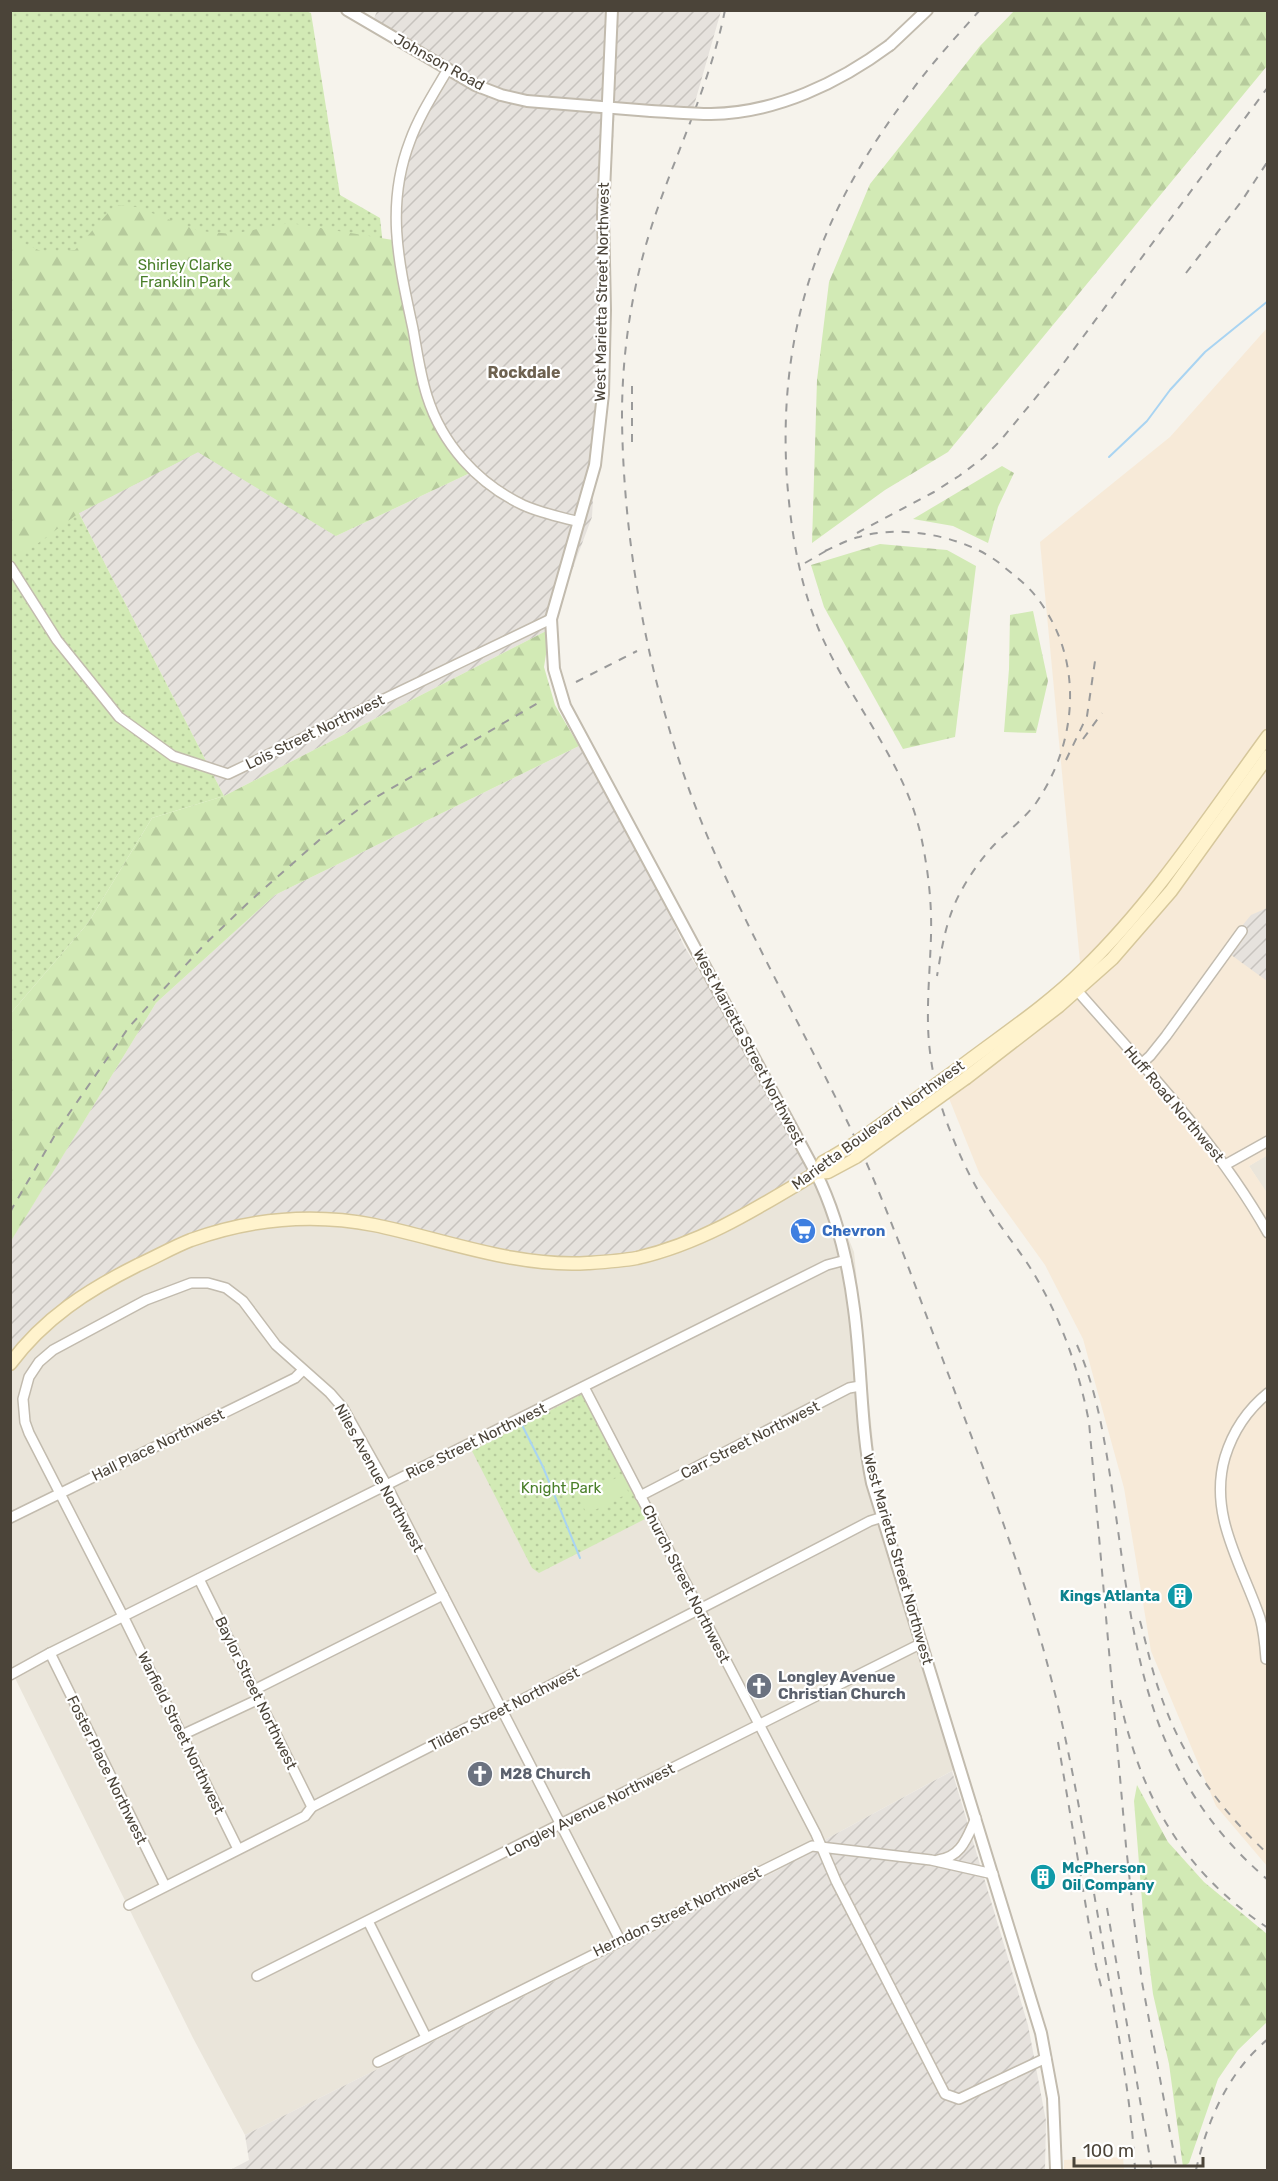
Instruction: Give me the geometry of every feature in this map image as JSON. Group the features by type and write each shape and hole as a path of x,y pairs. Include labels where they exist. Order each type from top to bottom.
{"main road":[{"path":"1073,987 1151,893 1268,736"},
{"path":"1073,987 1112,959 1171,891 1268,756"},
{"name":"Marietta Boulevard Northwest","path":"10,1364 22,1348 52,1318 85,1293 111,1278 189,1241 220,1230 276,1220 320,1219 372,1225 535,1261 585,1263 635,1258 677,1246 723,1227 816,1173 823,1162 855,1157 962,1073 1026,1033 1073,987"}],"street":[{"name":"Johnson Road","path":"347,10 475,85 501,95 527,101 712,114 751,109 798,97 836,80 865,64 890,45 927,10"},
{"name":"West Marietta Street Northwest","path":"612,10 603,214 605,310 603,394 595,465 551,619 554,669 566,706 816,1173 838,1229 846,1260 854,1310 866,1455 883,1517 1034,2006 1047,2058 1053,2098 1056,2170"},
{"path":"448,69 422,113 409,142 400,173 396,208 398,260 426,394 447,441 481,479 503,495 524,506 579,522"},
{"name":"Lois Street Northwest","path":"10,566 57,640 119,717 173,756 228,774 551,619"},
{"path":"1141,1064 1156,1050 1242,931"},
{"name":"Huff Road Northwest","path":"1073,987 1198,1129 1246,1196 1268,1233"},
{"path":"1225,1165 1268,1141"},
{"name":"Rice Street Northwest","path":"11,1673 827,1265 846,1260"},
{"name":"Niles Avenue Northwest","path":"123,1617 25,1422 23,1400 29,1377 39,1362 52,1350 146,1300 191,1283 208,1283 226,1288 243,1301 276,1345 330,1393 343,1408 387,1486 620,1940"},
{"name":"Hall Place Northwest","path":"10,1518 295,1378 303,1370"},
{"name":"Carr Street Northwest","path":"640,1496 849,1388 860,1386"},
{"name":"Church Street Northwest","path":"584,1388 818,1837 836,1881 945,2094 959,2099 1047,2058"},
{"path":"1266,1659 1260,1620 1223,1519 1220,1489 1222,1468 1234,1434 1247,1414 1268,1393"},
{"name":"Tilden Street Northwest","path":"129,1905 305,1816 312,1807 501,1709 700,1611 870,1521 883,1517"},
{"name":"Baylor Street Northwest","path":"199,1579 312,1807"},
{"path":"254,1690 443,1595"},
{"name":"Warfield Street Northwest","path":"123,1617 238,1849"},
{"name":"Longley Avenue Northwest","path":"257,1976 922,1643"},
{"name":"Foster Place Northwest","path":"50,1653 165,1886"},
{"path":"182,1734 259,1699"},
{"path":"931,1860 946,1859 956,1853 964,1845 976,1818"},
{"name":"Herndon Street Northwest","path":"378,2062 812,1846 931,1860 993,1874"},
{"path":"368,1921 426,2037"}],"shaded area":[{"path":"377,11 721,11 693,109 615,105 592,517 550,629 224,796 79,513 198,451 336,536 470,473 417,376 398,231 400,160 451,65 373,21"},
{"path":"1267,328 1268,1155 1249,1166 1268,1194 1267,1866 1216,1806 1151,1651 1124,1488 1083,1339 1045,1265 980,1175 946,1091 1082,983 1040,542 1170,437"},
{"path":"579,746 653,877 684,946 821,1171 664,1255 553,1261 289,1217 149,1253 64,1308 11,1366 10,1242 156,1003 275,895"},
{"path":"1267,908 1267,981 1223,949 1251,915"},
{"path":"1267,1155 1267,1194 1249,1166"},
{"path":"821,1171 854,1252 881,1522 961,1766 806,1850 778,1870 245,2135 193,2038 11,1670 11,1366 64,1308 149,1253 289,1217"},
{"path":"952,1771 1028,2025 1046,2121 1045,2170 230,2170 249,2160 245,2135 778,1870 806,1850"},
{"path":"1123,2157 1124,2170 1064,2170 1064,2160"}],"green space":[{"name":"Shirley Clarke Franklin Park","path":"11,11 306,11 311,13 340,195 380,218 393,338 336,536 198,452 79,513 224,796 152,818 88,923 11,1013"},
{"path":"1014,11 1267,11 1267,66 948,452 885,490 812,543 817,380 829,282 870,184 980,46"},
{"path":"115,205 136,207 199,231 232,234 290,223 399,241 417,376 470,473 336,536 198,452 79,513 18,558 10,541 10,237 45,253 75,250"},
{"path":"1002,466 1014,473 998,507 988,543 953,526 913,519"},
{"path":"880,544 947,550 976,566 955,737 903,749 824,607 811,565"},
{"path":"1033,611 1048,681 1036,733 1004,732 1010,615"},
{"path":"550,629 544,667 555,705 579,746 275,895 156,1003 11,1241 11,1013 88,923 152,818 224,796"},
{"name":"Knight Park","path":"582,1394 647,1518 539,1573 532,1568 472,1451"},
{"path":"620,1476 629,1493 587,1514 578,1497"},
{"path":"1137,1785 1168,1842 1204,1882 1267,1934 1267,2022 1238,2050 1218,2079 1189,2163 1183,2167 1169,2064 1153,1994 1143,1913 1134,1801"}],"waterway":[{"path":"1109,457 1147,421 1170,390 1205,352 1268,301"},
{"path":"520,1421 543,1467 580,1558"}],"railway":[{"path":"725,10 710,65 645,248 626,343 622,392 624,470 628,525 646,636 674,745 692,797 730,887 829,1085 878,1190 991,1488 1029,1601 1059,1710 1079,1805 1121,2052 1130,2111 1135,2170"},
{"path":"980,10 926,72 878,137 851,182 829,228 811,274 798,323 789,373 786,425 787,480 801,575 812,612 831,656 902,781 921,836 928,873 931,911 929,1043 934,1077 943,1111 975,1185 1032,1271 1055,1313 1069,1348 1085,1403 1089,1422 1134,1919 1142,1982 1177,2170"},
{"path":"857,533 959,476 983,458 1000,441 1057,372 1268,87"},
{"path":"1186,273 1241,202 1268,161"},
{"path":"632,385 632,442"},
{"path":"825,551 855,538 875,533 893,532 931,535 967,545 998,562 1029,589 1053,623 1063,648 1069,674 1070,701 1067,728 1060,754 1050,779 1036,803 989,850 975,868 955,903 948,923 937,976"},
{"path":"805,563 831,548"},
{"path":"576,682 637,651"},
{"path":"1066,760 1087,716 1095,661"},
{"path":"10,1212 59,1128 129,1027 204,945 325,835 368,802 538,703"},
{"path":"1083,739 1102,713"},
{"path":"1077,1345 1100,1418 1129,1604 1152,1704 1170,1751 1194,1796 1226,1839 1268,1880"},
{"path":"1140,1621 1158,1687 1191,1761 1219,1801 1268,1854"},
{"path":"1120,1700 1140,1769 1170,1829 1189,1857 1212,1882 1238,1906 1268,1928"},
{"path":"1058,1742 1102,1990"},
{"path":"1107,1908 1152,2170"},
{"path":"1196,2170 1206,2134 1221,2099 1241,2066 1268,2039"}],"place":[{"name":"Chevron","path":"803,1231"},
{"name":"Kings Atlanta","path":"1180,1596"},
{"name":"Longley Avenue Christian Church","path":"759,1686"},
{"name":"M28 Church","path":"480,1774"},
{"name":"McPherson Oil Company","path":"1043,1877"}],"district":[{"name":"Rockdale","path":"524,372"}]}
